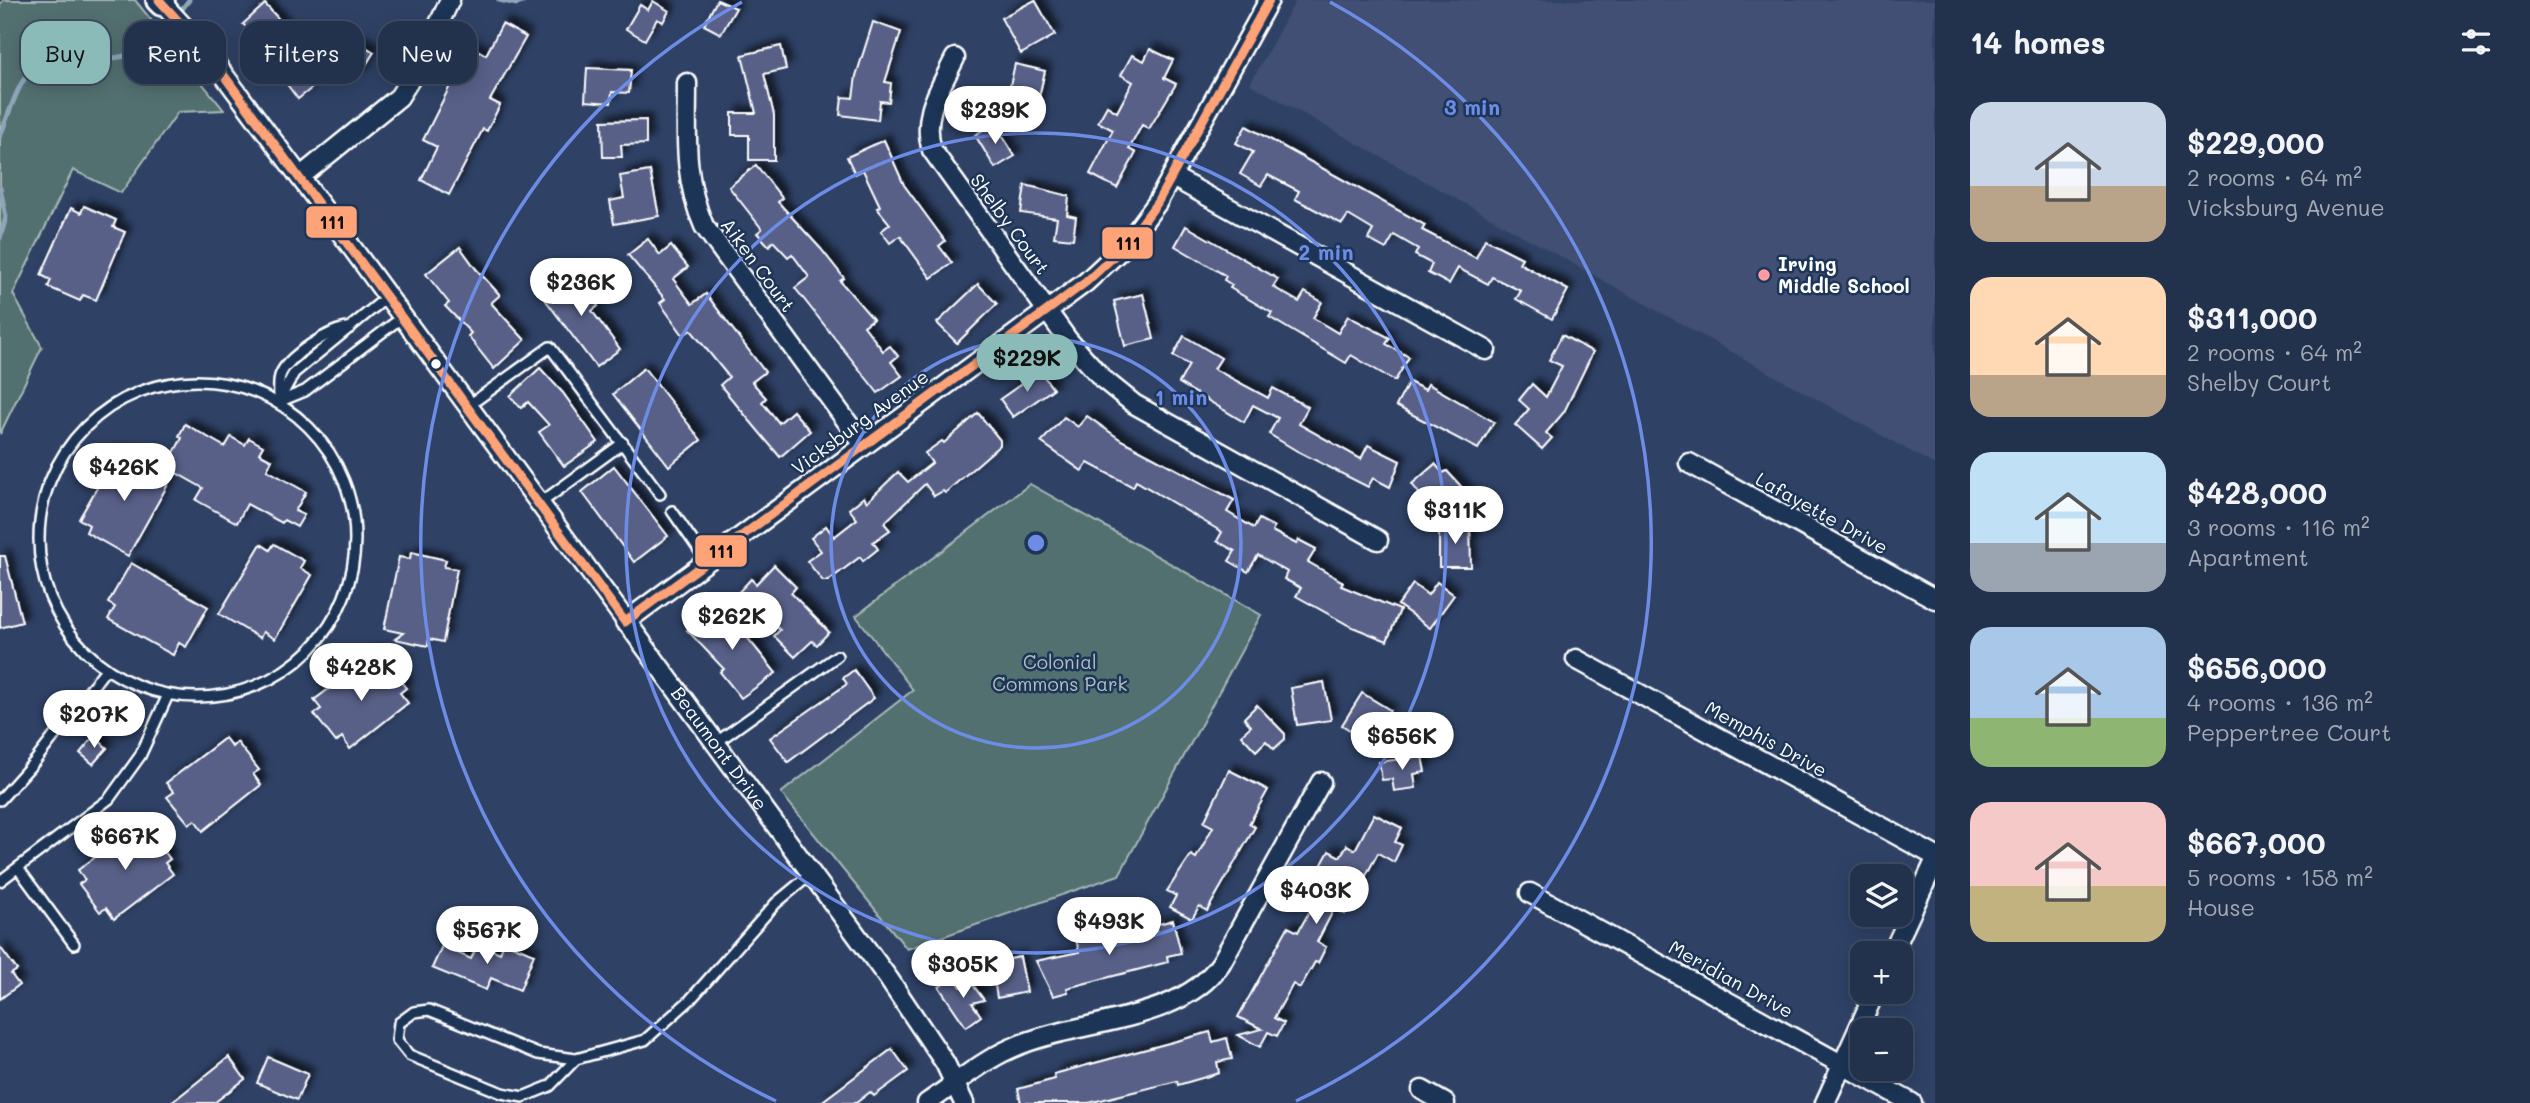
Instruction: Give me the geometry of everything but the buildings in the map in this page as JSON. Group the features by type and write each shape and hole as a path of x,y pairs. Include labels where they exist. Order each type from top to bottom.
{"street":[{"path":"300,177 399,97 421,62 450,0"},
{"name":"Vicksburg Avenue","path":"625,622 1086,282 1126,245 1173,177 1269,0"},
{"name":"Beaumont Drive","path":"161,1 192,34 300,177 466,407 811,874 922,1028 964,1103"},
{"name":"Shelby Court","path":"955,58 929,113 927,126 932,150 1068,340 1103,379 1134,404 1378,540"},
{"name":"Aiken Court","path":"687,83 688,174 691,193 704,226 864,445"},
{"path":"1173,177 1486,350"},
{"name":"Lafayette Drive","path":"1689,463 1935,599"},
{"name":"Memphis Drive","path":"1576,659 1935,858"},
{"path":"927,1103 1012,1048 1157,1007 1203,984 1221,963 1321,782"},
{"path":"1898,941 1935,858"},
{"name":"Meridian Drive","path":"1530,893 1912,1103"},
{"path":"1825,1103 1870,1004"},
{"path":"1422,1090 1445,1103"}],"lane":[{"path":"278,402 294,373 387,297"},
{"path":"278,402 304,391 401,318"},
{"path":"466,407 550,347 660,494"},
{"path":"205,380 231,385 278,402 312,430 338,465 353,508 356,554 345,599 321,639 287,670 246,690 207,697 168,695 135,685 106,669 68,631 44,582 38,529 50,477 79,431 122,399 167,383 205,380"},
{"path":"538,505 622,443"},
{"path":"672,512 708,562"},
{"path":"714,744 837,656"},
{"path":"0,800 35,761 106,669"},
{"path":"0,881 109,799 140,756 168,695"},
{"path":"18,868 74,944"},
{"path":"576,1059 550,1086 523,1097 513,1095 409,1055 397,1040 399,1023 414,1012 429,1010 538,1054 576,1059 645,1040 690,1000 776,903 811,874"}],"shaded area":[{"name":"Irving Middle School","path":"1296,0 1935,0 1935,465 1250,84"}],"green space":[{"path":"4,0 135,0 152,21 124,21 124,84 203,84 224,110 178,112 121,193 73,170 13,294 42,347 0,434 0,4"},
{"name":"Colonial Commons Park","path":"1030,484 1261,615 1119,875 907,949 781,793 913,690 856,616"}],"waterway":[{"path":"0,136 17,92 30,72 50,62 130,54 158,35 189,0"},
{"path":"499,0 517,4 528,0"},
{"path":"0,188 6,217 0,238"}],"transit line":[{"name":"111","path":"159,0 206,51 625,622 1086,282 1126,245 1157,203 1269,0"}],"place":[{"name":"Irving Middle School","path":"1764,275"}]}
